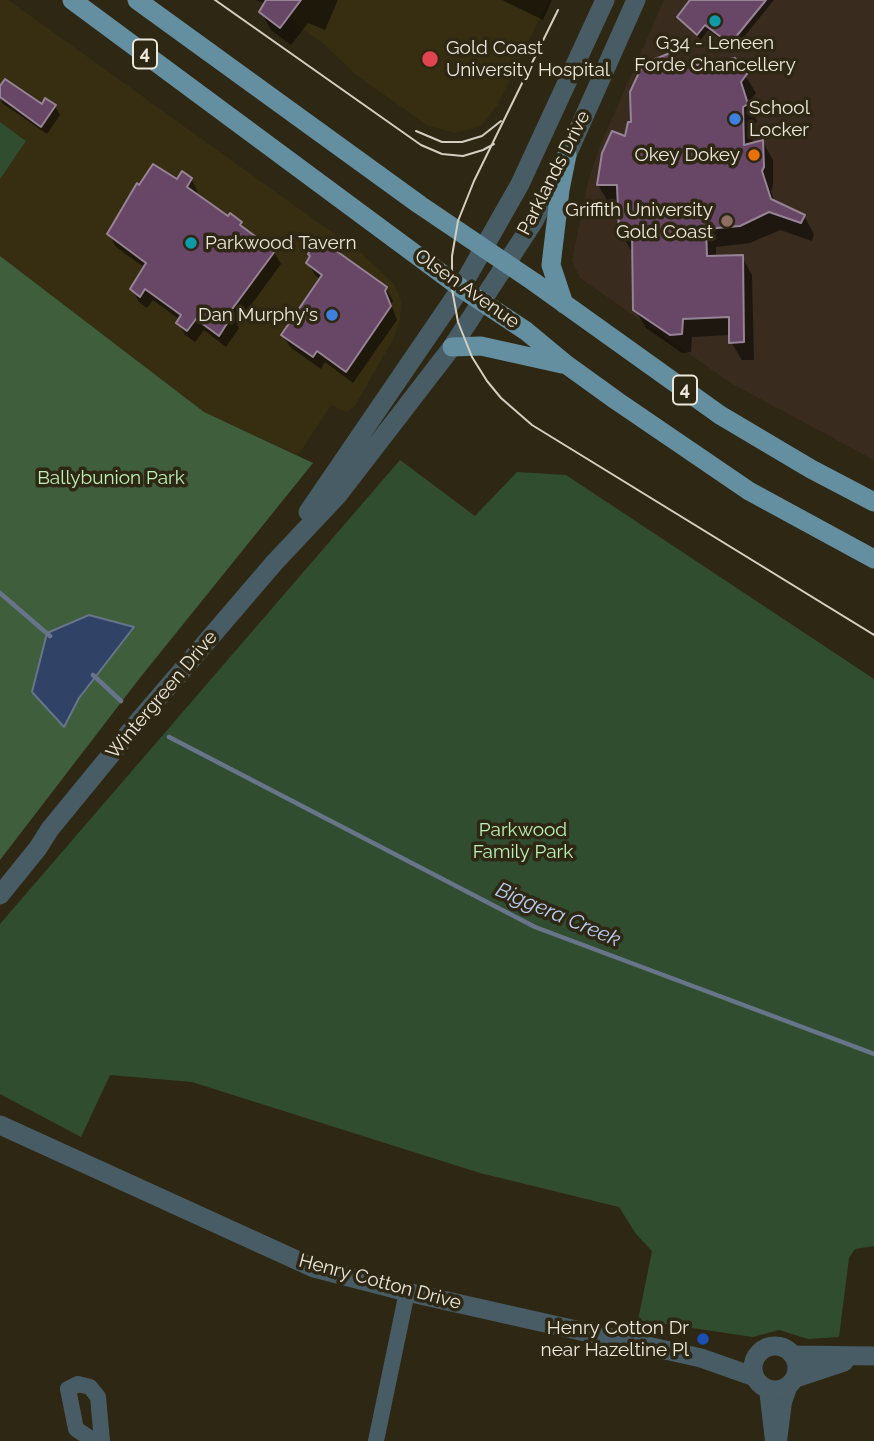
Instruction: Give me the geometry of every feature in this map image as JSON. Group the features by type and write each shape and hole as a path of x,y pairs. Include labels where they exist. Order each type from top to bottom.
{"main road":[{"name":"Olsen Avenue","path":"72,0 480,302 526,331 567,365 749,491 874,559"},
{"name":"4","path":"137,0 482,249 720,415 811,469 874,502"},
{"path":"564,304 551,265 567,155"},
{"path":"452,347 481,346 567,365"}],"street":[{"name":"Parklands Drive","path":"461,288 520,184 605,0"},
{"name":"Parklands Drive","path":"480,302 534,221 567,155 636,0"},
{"name":"Wintergreen Drive","path":"275,562 461,288"},
{"name":"Wintergreen Drive","path":"0,895 50,829 275,562 338,495 452,347 480,302"},
{"name":"Wintergreen Drive","path":"0,874 50,829"},
{"name":"Henry Cotton Drive","path":"0,1125 314,1268 407,1292 701,1358 761,1383"},
{"path":"376,1441 407,1292"},
{"path":"773,1441 754,1363 761,1351 775,1346 789,1350 798,1366 784,1402 779,1441"},
{"path":"794,1355 866,1356"},
{"path":"761,1383 779,1391 793,1382 866,1356"},
{"name":"Henry Cotton Drive","path":"701,1358 756,1357"}],"shaded area":[{"path":"0,0 8,0 362,254 394,284 401,300 400,321 392,341 354,407 347,412 331,405 298,455 204,412 0,256 0,179 26,141 0,122"},
{"name":"Gold Coast University Hospital","path":"262,0 549,0 498,104 481,126 455,133 427,125 355,74 324,44"},
{"name":"Griffith University Gold Coast","path":"664,0 874,0 874,460 731,383 580,278 572,261 588,182 600,146"}],"green space":[{"path":"0,122 26,141 0,179"},
{"name":"Ballybunion Park","path":"0,256 204,412 313,463 139,679 0,860"},
{"name":"Parkwood Family Park","path":"400,460 475,516 517,472 566,475 874,679 874,1246 855,1249 849,1258 839,1337 808,1339 779,1330 753,1337 638,1320 652,1251 636,1234 619,1207 480,1173 192,1082 110,1075 81,1137 0,1094 0,924"}],"water":[{"path":"89,615 134,627 79,698 64,727 32,692 47,633"}],"building":[{"path":"266,0 301,0 280,28 259,12"},
{"name":"G34 - Leneen Forde Chancellery","path":"690,0 766,0 730,44 705,25 697,35 677,17"},
{"path":"670,53 677,61 669,70 735,58 747,74 741,82 748,104 743,107 744,145 763,140 762,171 771,199 805,215 801,223 769,212 740,226 706,229 707,256 743,255 744,342 729,343 729,317 683,319 682,334 670,335 633,310 632,234 619,233 617,185 597,185 602,153 612,131 625,136 628,122 631,122 630,92 643,64"},
{"path":"5,79 42,104 45,98 56,105 41,127 0,97 0,86"},
{"name":"Parkwood Tavern","path":"153,164 177,179 182,171 192,178 187,187 228,216 230,213 242,222 240,225 275,251 230,312 233,314 219,336 196,319 187,331 176,323 181,315 145,289 140,297 130,289 146,263 107,234 137,183 139,185"},
{"path":"321,240 387,287 385,291 391,306 346,372 317,351 313,357 281,335 322,275 306,263 315,243 318,245"}],"waterway":[{"name":"Biggera Creek","path":"0,593 50,636"},
{"name":"Biggera Creek","path":"93,675 121,701"},
{"name":"Biggera Creek","path":"169,737 535,927 874,1054"}],"tram line":[{"path":"215,0 421,145 442,154 463,156 494,144"},
{"path":"558,10 474,181 458,221 452,256 452,289 458,322 472,357 501,398 532,425 874,635"},
{"path":"416,131 442,142 462,142 482,136 501,121"}],"place":[{"name":"G34 - Leneen Forde Chancellery","path":"715,21"},
{"name":"Gold Coast University Hospital","path":"430,59"},
{"name":"School Locker","path":"735,119"},
{"name":"Okey Dokey","path":"754,155"},
{"name":"Griffith University Gold Coast","path":"727,221"},
{"name":"Parkwood Tavern","path":"191,243"},
{"name":"Dan Murphy's","path":"332,315"},
{"name":"Henry Cotton Dr near Hazeltine Pl","path":"703,1339"}]}
